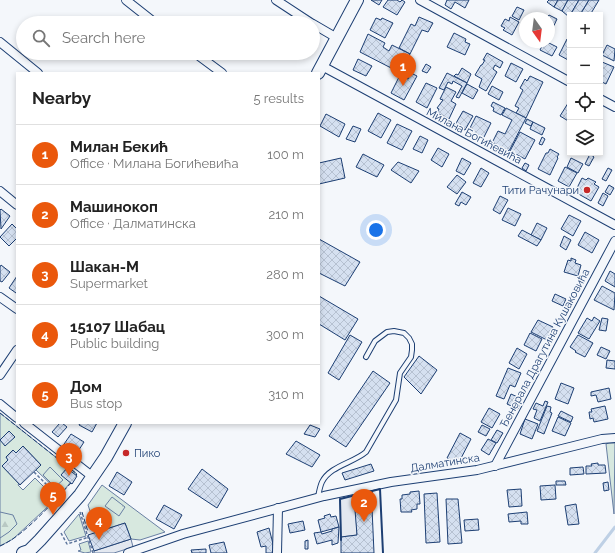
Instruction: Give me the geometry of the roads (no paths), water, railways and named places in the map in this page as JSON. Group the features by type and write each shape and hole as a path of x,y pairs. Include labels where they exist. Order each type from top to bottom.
{"street":[{"path":"126,0 146,16"},
{"path":"276,0 300,16"},
{"path":"320,69 356,0"},
{"path":"420,0 567,80"},
{"path":"320,28 337,38"},
{"path":"0,42 16,55"},
{"path":"22,60 37,72"},
{"path":"204,60 221,72"},
{"name":"Милана Богићевића","path":"320,69 615,225"},
{"path":"603,101 615,107"},
{"path":"0,191 16,204"},
{"name":"Ђенерала Драгутина Кушаковића","path":"495,466 615,241"},
{"path":"0,297 16,308"},
{"path":"0,375 16,351"},
{"path":"0,404 16,417"},
{"path":"25,424 93,477"},
{"path":"26,553 46,534 80,495 106,458 124,424"},
{"name":"Далматинска","path":"128,553 183,534 317,498 391,482 477,470 602,439 615,438"},
{"path":"277,553 278,508"}],"lane":[{"path":"317,498 322,481 331,471 360,457 366,452 396,400 400,373 411,357 412,344 409,338 404,334 394,331 387,332 375,341 366,357"}],"waterway":[{"path":"595,553 615,527"}],"place":[{"name":"Милан Бекић","path":"403,86"},
{"name":"Тити Рачунари","path":"587,190"},
{"name":"Пико","path":"126,453"},
{"name":"Шакан-М","path":"69,476"},
{"name":"Дом","path":"53,515"},
{"name":"Машинокоп","path":"364,522"},
{"name":"15107 Шабац","path":"99,540"}]}
